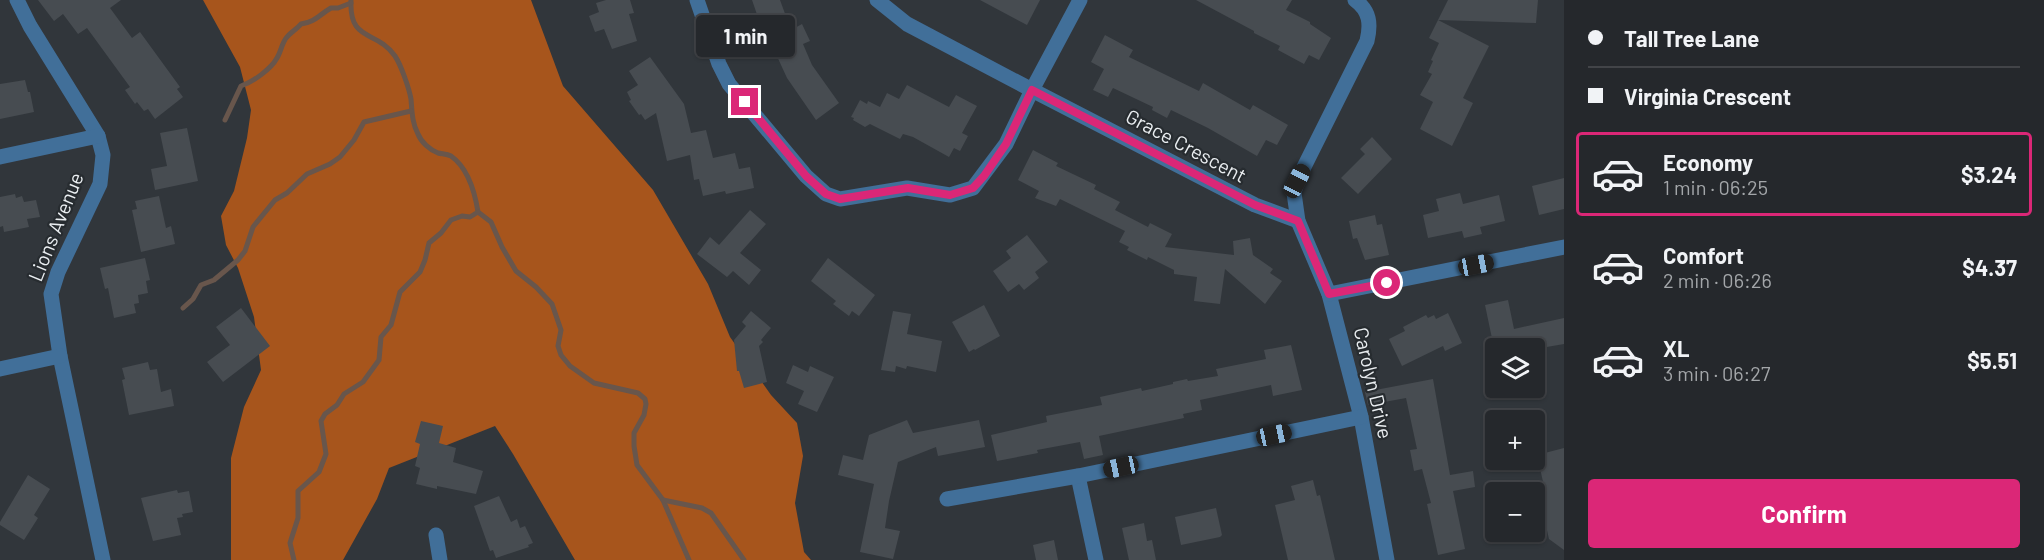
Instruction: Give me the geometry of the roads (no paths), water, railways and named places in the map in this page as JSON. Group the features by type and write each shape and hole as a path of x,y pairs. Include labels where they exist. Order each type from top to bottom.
{"street":[{"name":"Lions Avenue","path":"17,0 30,26 98,136 103,155 100,184 58,272 51,294 60,356 103,560"},
{"path":"697,0 719,64 729,84 806,176 826,194 840,199 901,188 929,190 950,195 973,188 1006,144 1080,0"},
{"name":"Grace Crescent","path":"878,0 907,24 1032,90 1255,205 1298,221"},
{"path":"1298,221 1294,193 1297,181 1367,41 1370,30 1365,10 1355,0"},
{"path":"0,157 98,136"},
{"name":"Carolyn Drive","path":"1298,221 1329,294 1361,417 1387,560"},
{"path":"1329,294 1564,247"},
{"path":"0,369 60,356"},
{"path":"947,499 1078,476 1361,417"},
{"path":"1078,476 1096,560"},
{"path":"436,535 440,560"}],"waterway":[{"path":"351,0 354,23 365,34 388,48 395,56 409,89 413,121 421,140 435,152 451,156 462,167 473,189 478,212 491,222 516,271 552,304 561,330 558,346 561,355 570,366 594,383 638,393 645,399 644,415 634,433 637,465 663,500 689,560"},
{"path":"225,120 241,86 271,66 290,34 301,24 313,20 331,8 351,3"},
{"path":"183,308 193,299 201,285 214,280 238,260 245,251 253,227 275,200 287,193 307,174 340,157 354,140 364,122 411,111"},
{"path":"294,560 290,543 298,518 298,491 319,472 326,454 321,421 325,414 337,405 344,394 363,382 379,360 381,337 391,325 400,292 420,272 429,243 451,220 462,216 470,217 478,212"},
{"path":"663,500 702,508 711,513 744,560"}]}
